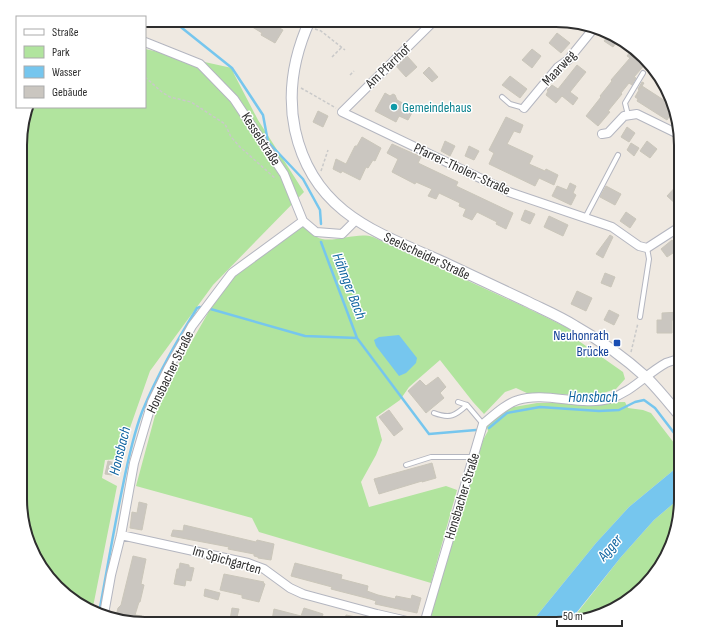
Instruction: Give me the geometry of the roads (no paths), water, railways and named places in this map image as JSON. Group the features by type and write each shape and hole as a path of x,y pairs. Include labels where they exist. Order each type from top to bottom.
{"street":[{"name":"Seelscheider Straße","path":"306,27 295,63 292,83 292,112 299,145 306,166 332,200 356,220 382,235 565,320 612,349 646,378 674,409"},
{"name":"Am Pfarrhof","path":"342,112 428,27"},
{"name":"Maarweg","path":"524,108 558,67 568,60 591,32"},
{"name":"Kesselstraße","path":"146,42 200,64 234,98 284,174 303,221"},
{"name":"Pfarrer-Tholen-Straße","path":"342,112 509,192 612,227 639,246 647,248"},
{"path":"602,134 608,133 624,116 637,114 673,132"},
{"path":"303,221 316,232 342,234 356,220"},
{"name":"Honsbacher Straße","path":"105,610 110,575 121,535 134,463 152,402 168,369 192,326 232,273 303,221"},
{"path":"647,248 674,231"},
{"path":"483,424 508,404 520,399 559,398 594,401 618,396 626,392 666,363 674,360"},
{"name":"Honsbacher Straße","path":"426,617 483,424"},
{"name":"Im Spichgarten","path":"121,535 248,563 264,569 290,588 303,594 390,617"}],"lane":[{"path":"628,115 625,103 643,73"},
{"path":"502,97 510,104 524,108"},
{"path":"585,218 618,156"},
{"path":"640,317 649,259 647,248"},
{"path":"458,402 467,405 483,424"},
{"path":"434,413 444,416 456,414 467,405"},
{"path":"406,465 430,457 473,457"}],"water":[{"path":"399,335 417,358 416,363 406,373 399,376 376,346 374,340 379,337"},
{"name":"Agger","path":"674,470 674,503 654,520 621,557 574,615 536,617 596,543 629,507"}],"waterway":[{"name":"Hähnger Bach","path":"181,27 232,68 263,115 268,142 303,179 320,210 321,224"},
{"name":"Hähnger Bach","path":"321,242 357,338"},
{"name":"Honsbach","path":"100,608 125,476 139,421 148,398 168,358 197,308 200,307"},
{"name":"Honsbach","path":"207,308 305,336 357,338 429,434 476,430"},
{"name":"Honsbach","path":"489,428 507,413 540,407 599,411 619,410 635,402 644,400 655,408 674,433"}],"place":[{"name":"Gemeindehaus","path":"394,107"},
{"name":"Neuhonrath Brücke","path":"617,343"}]}
